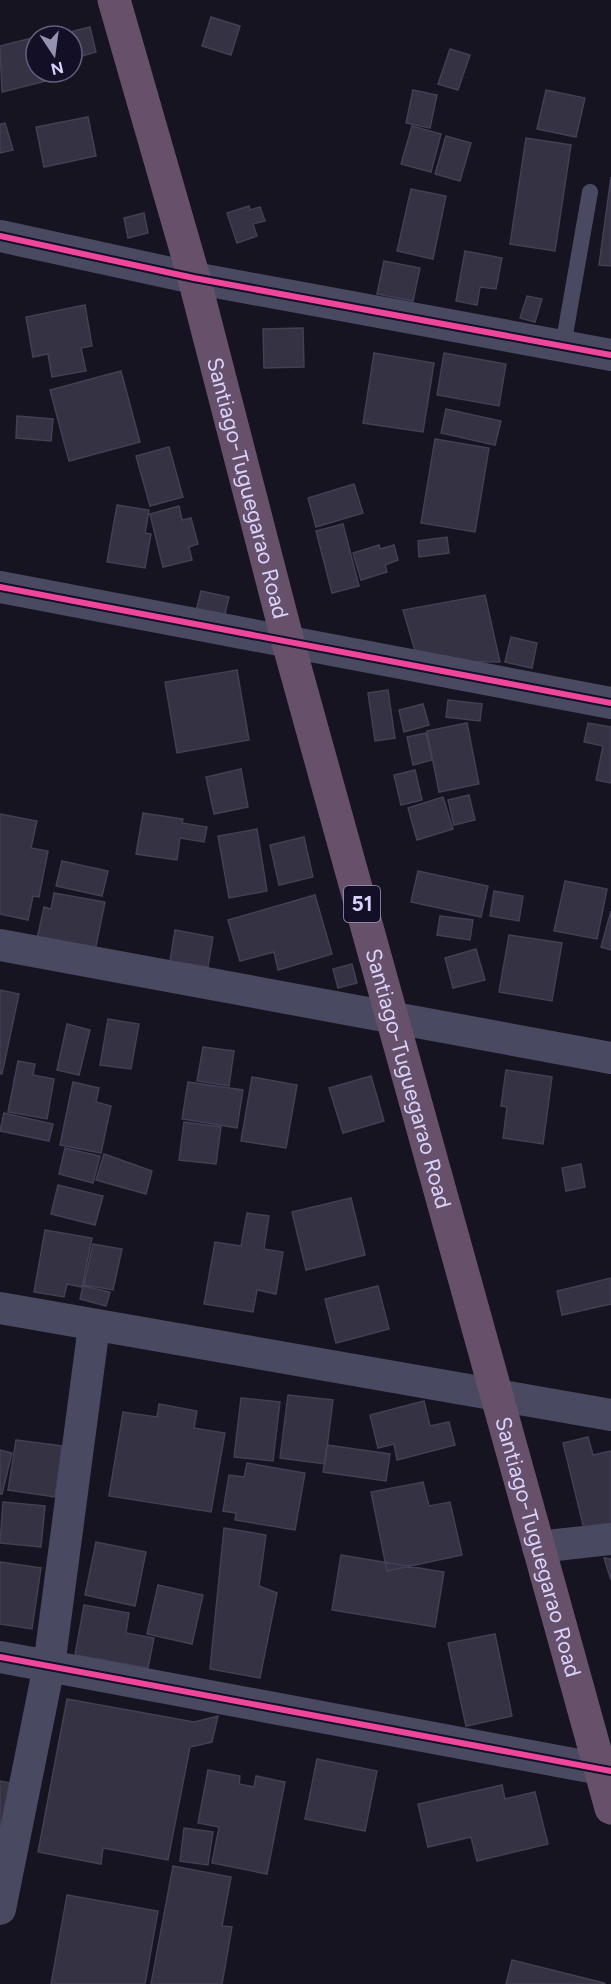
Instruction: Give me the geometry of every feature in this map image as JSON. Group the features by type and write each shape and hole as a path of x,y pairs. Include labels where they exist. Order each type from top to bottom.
{"highway":[{"name":"Santiago-Tuguegarao Road","path":"114,0 194,278 288,642 394,1018 538,1547 605,1770 611,1808"}],"street":[{"path":"0,236 194,278 611,355"},
{"path":"0,587 611,703"},
{"path":"0,945 611,1058"},
{"path":"0,1308 611,1415"},
{"path":"0,1909 49,1666 94,1326"},
{"path":"538,1547 611,1539"},
{"path":"0,1657 605,1770"}],"lane":[{"path":"563,346 590,192"}],"building":[{"path":"211,17 240,26 231,55 202,46"},
{"path":"90,27 96,52 84,56 84,29"},
{"path":"24,40 24,84 34,84 2,92 0,46"},
{"path":"450,49 470,55 458,90 438,84"},
{"path":"413,90 437,95 430,128 406,123"},
{"path":"546,90 585,98 576,137 537,129"},
{"path":"88,117 96,156 44,167 36,127"},
{"path":"5,123 13,150 0,153 0,124"},
{"path":"412,126 441,134 431,172 401,164"},
{"path":"446,136 471,143 460,181 435,174"},
{"path":"526,138 571,145 555,251 510,244"},
{"path":"611,177 611,266 599,265"},
{"path":"411,189 446,196 433,259 397,251"},
{"path":"249,206 250,210 260,207 265,221 253,224 257,236 237,243 227,213"},
{"path":"144,213 148,233 128,238 124,218"},
{"path":"465,251 502,258 496,289 480,287 477,305 456,301"},
{"path":"384,261 420,268 413,301 377,294"},
{"path":"527,296 542,299 535,322 520,318"},
{"path":"85,305 92,346 81,348 86,371 52,377 48,354 33,357 26,317"},
{"path":"303,328 304,367 264,368 263,329"},
{"path":"374,353 434,363 423,432 363,423"},
{"path":"444,353 506,364 499,406 437,395"},
{"path":"121,371 140,442 69,461 50,390"},
{"path":"446,409 501,421 495,445 441,433"},
{"path":"17,416 53,419 51,441 16,438"},
{"path":"435,439 489,448 475,532 421,523"},
{"path":"169,447 183,497 150,506 136,456"},
{"path":"354,484 363,513 316,527 308,498"},
{"path":"117,505 149,510 145,533 151,534 145,568 107,562"},
{"path":"179,506 182,520 191,518 198,544 189,547 192,560 163,567 150,514"},
{"path":"343,524 359,586 332,593 316,531"},
{"path":"447,537 449,553 419,557 418,541"},
{"path":"379,545 380,549 394,545 398,560 385,565 387,572 361,580 353,553"},
{"path":"201,591 229,597 224,618 196,611"},
{"path":"485,595 500,662 418,661 403,610"},
{"path":"511,637 537,643 532,668 505,662"},
{"path":"237,670 249,740 177,753 165,682"},
{"path":"388,690 395,738 375,741 368,693"},
{"path":"448,700 482,704 480,721 446,717"},
{"path":"423,704 429,725 404,732 399,710"},
{"path":"467,723 479,784 439,792 427,731"},
{"path":"588,723 611,727 611,783 596,780 603,746 584,742"},
{"path":"426,733 432,760 413,765 407,737"},
{"path":"241,769 248,807 214,814 206,777"},
{"path":"415,770 422,800 401,805 394,775"},
{"path":"469,795 475,820 454,825 448,800"},
{"path":"443,797 453,829 417,840 408,808"},
{"path":"143,813 183,819 182,823 207,827 204,842 180,838 177,860 136,854"},
{"path":"0,814 37,821 31,848 48,851 39,897 33,896 28,920 0,914"},
{"path":"257,829 267,891 229,898 218,836"},
{"path":"304,837 313,877 279,885 270,845"},
{"path":"62,861 108,871 102,896 56,886"},
{"path":"418,871 488,886 481,917 411,902"},
{"path":"565,881 607,889 597,939 554,931"},
{"path":"494,891 523,896 519,921 490,916"},
{"path":"54,893 105,902 95,951 37,939 44,907 51,909"},
{"path":"315,895 332,954 278,970 274,952 240,961 228,920"},
{"path":"611,911 611,950 601,947"},
{"path":"440,916 473,920 470,940 437,935"},
{"path":"175,930 213,937 208,967 170,961"},
{"path":"509,935 562,943 552,1001 499,992"},
{"path":"476,949 485,980 453,988 445,958"},
{"path":"352,964 357,983 338,988 333,969"},
{"path":"0,990 19,994 2,1074 0,1074"},
{"path":"108,1019 139,1024 131,1069 100,1065"},
{"path":"67,1024 90,1030 79,1075 57,1070"},
{"path":"203,1047 234,1051 229,1086 197,1081"},
{"path":"18,1061 35,1064 33,1075 54,1079 47,1119 8,1112"},
{"path":"506,1070 552,1077 543,1144 503,1138 507,1107 501,1106"},
{"path":"371,1076 384,1121 343,1133 329,1088"},
{"path":"252,1077 297,1085 286,1148 241,1141"},
{"path":"73,1082 99,1088 96,1102 111,1106 101,1153 60,1145"},
{"path":"188,1082 243,1090 237,1128 182,1119"},
{"path":"4,1113 53,1124 49,1141 0,1131"},
{"path":"184,1122 221,1127 216,1164 179,1160"},
{"path":"65,1148 100,1156 93,1183 59,1174"},
{"path":"104,1154 152,1171 146,1194 96,1180"},
{"path":"581,1164 585,1187 566,1191 562,1168"},
{"path":"58,1185 103,1196 95,1225 51,1214"},
{"path":"351,1198 365,1255 306,1270 292,1212"},
{"path":"247,1213 269,1216 264,1249 283,1252 276,1294 257,1290 253,1312 204,1304 215,1242 241,1246"},
{"path":"45,1230 92,1238 82,1287 67,1284 64,1297 34,1292"},
{"path":"93,1244 122,1249 113,1290 84,1285"},
{"path":"611,1278 611,1304 562,1315 557,1291"},
{"path":"83,1286 110,1292 106,1306 80,1299"},
{"path":"378,1286 389,1329 336,1343 325,1299"},
{"path":"288,1395 333,1400 325,1464 280,1458"},
{"path":"241,1398 280,1402 273,1461 234,1457"},
{"path":"424,1401 430,1426 449,1422 455,1445 397,1460 394,1444 378,1448 370,1415"},
{"path":"159,1404 197,1411 194,1428 225,1433 211,1512 109,1496 123,1412 157,1417"},
{"path":"588,1437 593,1455 611,1451 611,1527 585,1533 563,1443"},
{"path":"16,1440 62,1446 55,1497 8,1490"},
{"path":"327,1445 390,1454 386,1481 323,1472"},
{"path":"0,1450 12,1453 2,1494 0,1494"},
{"path":"247,1463 305,1473 295,1530 235,1520 236,1513 223,1511 229,1475 244,1477"},
{"path":"423,1482 429,1506 450,1502 462,1555 387,1571 371,1492"},
{"path":"3,1502 45,1506 41,1547 0,1543"},
{"path":"224,1528 266,1535 259,1586 277,1593 260,1678 210,1669"},
{"path":"96,1542 146,1552 135,1606 85,1595"},
{"path":"341,1555 444,1572 435,1627 332,1610"},
{"path":"604,1558 611,1559 611,1580"},
{"path":"0,1562 41,1568 32,1629 0,1624"},
{"path":"158,1585 203,1595 192,1644 147,1634"},
{"path":"84,1605 129,1613 126,1633 154,1638 148,1668 75,1655"},
{"path":"495,1634 512,1716 466,1726 448,1643"},
{"path":"67,1699 194,1722 218,1716 212,1742 190,1747 168,1860 103,1848 101,1864 38,1852"},
{"path":"317,1759 377,1771 365,1831 305,1819"},
{"path":"208,1770 240,1776 239,1784 254,1787 256,1776 285,1782 267,1874 212,1863 219,1827 198,1823"},
{"path":"0,1781 11,1783 0,1837"},
{"path":"502,1785 505,1799 535,1792 548,1844 477,1861 471,1837 428,1847 418,1804"},
{"path":"184,1828 213,1832 208,1865 180,1861"},
{"path":"173,1866 231,1877 222,1926 232,1927 222,1984 151,1984"},
{"path":"67,1895 158,1911 145,1984 51,1984"},
{"path":"512,1960 604,1983 605,1984 506,1984"}],"cycle path":[{"path":"0,236 194,278 611,355"},
{"path":"0,587 611,703"},
{"path":"0,1657 611,1771"}]}
